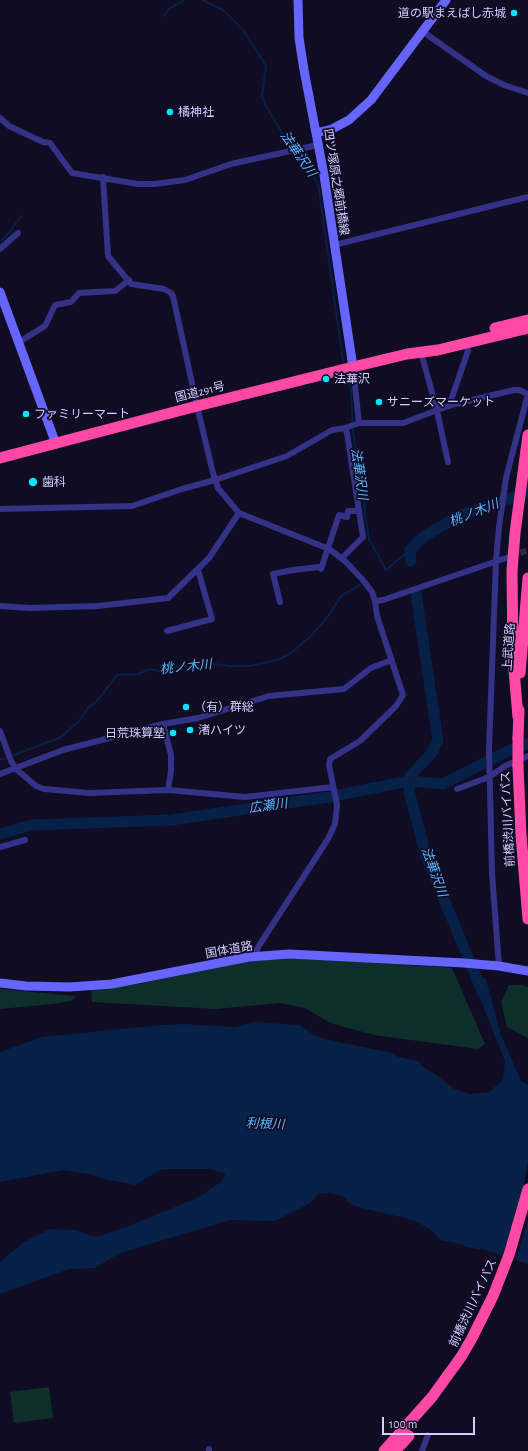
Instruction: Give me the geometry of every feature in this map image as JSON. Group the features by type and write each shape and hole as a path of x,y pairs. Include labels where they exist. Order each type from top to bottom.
{"highway":[{"name":"国道291号","path":"407,354 425,347 528,320"},
{"name":"国道291号","path":"0,458 353,367 528,328"},
{"path":"518,717 512,613 513,550 528,435"},
{"name":"上武道路","path":"518,717 528,578"},
{"path":"518,717 528,626"},
{"name":"前橋渋川バイパス","path":"518,717 518,766 521,835 528,919"},
{"name":"前橋渋川バイパス","path":"384,1451 405,1435 461,1357 483,1317 501,1276 516,1234 528,1189"},
{"path":"396,1451 405,1435"}],"street":[{"name":"四ツ塚原之郷前橋線","path":"298,0 299,32 304,70 318,145 353,367"},
{"path":"316,133 332,129 348,120 371,100 446,0"},
{"path":"422,31 486,76 504,85 528,92"},
{"path":"0,118 9,126 43,142 50,143 72,173 138,184 185,180 231,164 297,148 318,145"},
{"path":"103,177 108,256 131,284 164,289 173,296 197,406 218,488 239,513 329,549 342,558 365,582 375,601 377,616 402,695 396,706 360,741 330,758 329,765 336,801 336,817 333,830 257,949 257,957"},
{"path":"334,246 528,197"},
{"path":"0,249 18,233"},
{"path":"19,342 46,326 54,305 71,302 79,293 116,291 128,280"},
{"path":"0,292 56,444"},
{"path":"449,406 468,351 466,343"},
{"path":"421,352 437,411 448,462"},
{"path":"353,367 359,423"},
{"path":"0,509 132,506 287,456 332,430 345,428 359,423 403,423 449,406 514,390 520,390 528,394 501,509 496,561 489,752 492,873 498,966 528,971"},
{"path":"342,558 363,537 360,511 345,428"},
{"path":"280,602 273,574 299,569 319,567 321,569 339,516 346,517 348,511 360,511"},
{"path":"0,606 30,608 98,606 168,598 209,558 239,513"},
{"path":"375,601 390,598 508,557"},
{"path":"167,631 212,619 198,570"},
{"path":"0,774 63,750 163,724 198,718 269,696 344,689 371,668 392,660"},
{"path":"163,724 171,755 171,771 168,790"},
{"path":"0,731 11,761 16,769 36,786 44,789 89,793 168,790 246,798 333,788"},
{"path":"457,789 528,756"},
{"path":"0,847 25,840"},
{"name":"国体道路","path":"0,983 26,986 70,987 112,984 257,957 304,954 498,966"},
{"path":"422,1451 428,1435"}],"green space":[{"path":"268,959 324,959 452,968 485,1044 478,1049 374,1035 330,1023 305,1008 280,1003 216,1009 92,1002 91,989 133,985 245,962"},
{"path":"509,985 523,985 528,987 528,1038 507,1027 501,1002"},
{"path":"0,989 76,996 71,1001 0,1009"},
{"path":"49,1387 53,1418 14,1423 10,1392"}],"water":[{"name":"利根川","path":"481,976 486,980 501,1035 521,1081 528,1085 528,1264 485,1250 465,1247 461,1244 440,1240 430,1229 413,1220 358,1207 349,1203 345,1198 339,1195 329,1193 318,1194 310,1203 275,1221 230,1220 120,1253 95,1268 69,1269 0,1294 0,1262 24,1242 50,1229 74,1230 96,1237 126,1227 197,1198 221,1182 226,1174 211,1169 162,1169 135,1185 104,1179 89,1174 64,1170 0,1182 0,1052 42,1037 161,1025 185,1024 235,1027 254,1022 300,1025 315,1036 324,1039 392,1053 398,1057 418,1061 424,1068 434,1073 454,1089 470,1094 489,1092 503,1080 505,1061 484,1009 478,983"}],"pier":[{"path":"528,1162 528,1220 515,1263 503,1259 523,1190"}],"waterway":[{"path":"164,16 169,9 184,0"},
{"name":"法華沢川","path":"203,0 223,10 244,31 266,66 262,96 265,104 286,140 318,183 343,361"},
{"path":"0,241 5,238 21,216"},
{"name":"法華沢川","path":"347,374 351,389 353,432 369,539 386,570 410,550"},
{"name":"桃ノ木川","path":"411,561 410,550 423,537 459,516 528,492"},
{"name":"桃ノ木川","path":"14,755 61,737 79,721 88,708 98,700 117,675 138,674 151,669 161,672 178,667 195,667 208,663 229,666 250,666 280,659 291,653 313,634 329,615 341,596 360,585"},
{"name":"法華沢川","path":"416,594 438,740 431,754 411,775 409,781 409,791 426,856 484,996"},
{"name":"広瀬川","path":"0,834 32,825 171,820 329,797 409,781 443,784 510,750 528,744"}],"tunnel":[{"path":"512,556 528,550"}],"place":[{"name":"道の駅まえばし赤城","path":"514,13"},
{"name":"橘神社","path":"170,112"},
{"name":"法華沢","path":"326,379"},
{"name":"サニーズマーケット","path":"379,402"},
{"name":"ファミリーマート","path":"26,414"},
{"name":"歯科","path":"33,482"},
{"name":"（有）群総","path":"186,707"},
{"name":"渚ハイツ","path":"190,730"},
{"name":"日荒珠算塾","path":"173,733"}]}
